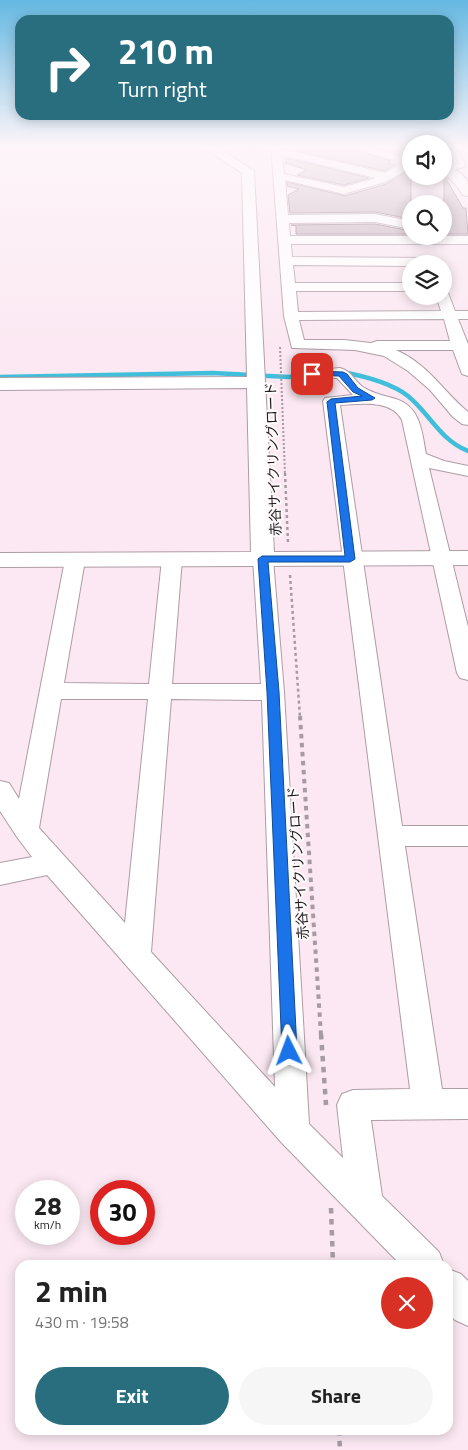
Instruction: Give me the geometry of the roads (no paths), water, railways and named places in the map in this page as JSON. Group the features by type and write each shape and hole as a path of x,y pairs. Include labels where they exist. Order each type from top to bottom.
{"street":[{"path":"249,214 262,559 273,692 293,1131"},
{"path":"283,214 291,316 297,345 461,345"},
{"path":"283,219 375,218 402,223"},
{"path":"285,240 402,238"},
{"path":"452,239 468,240"},
{"path":"286,261 402,263"},
{"path":"288,287 402,287"},
{"path":"446,305 461,345 457,383 462,416 468,420"},
{"path":"291,316 468,315"},
{"path":"358,346 389,353 412,366 457,383"},
{"path":"312,374 340,373 345,376 356,390 372,398 402,407 408,416 412,426 440,558 468,673"},
{"path":"0,384 255,382"},
{"path":"372,398 331,402 350,559 392,836 428,1103"},
{"path":"418,457 440,466 468,472"},
{"path":"0,560 468,558"},
{"path":"136,955 172,559"},
{"path":"26,830 75,560"},
{"path":"52,691 273,692"},
{"path":"0,790 26,830 53,862 293,1131 421,1260"},
{"path":"392,836 468,836"},
{"path":"0,874 53,862"},
{"path":"366,1205 353,1104 468,1104"},
{"path":"453,1292 468,1307"}],"waterway":[{"path":"342,372 376,380 401,391 416,403 443,434 468,451"},
{"path":"0,377 213,373 289,377 312,373"}]}
